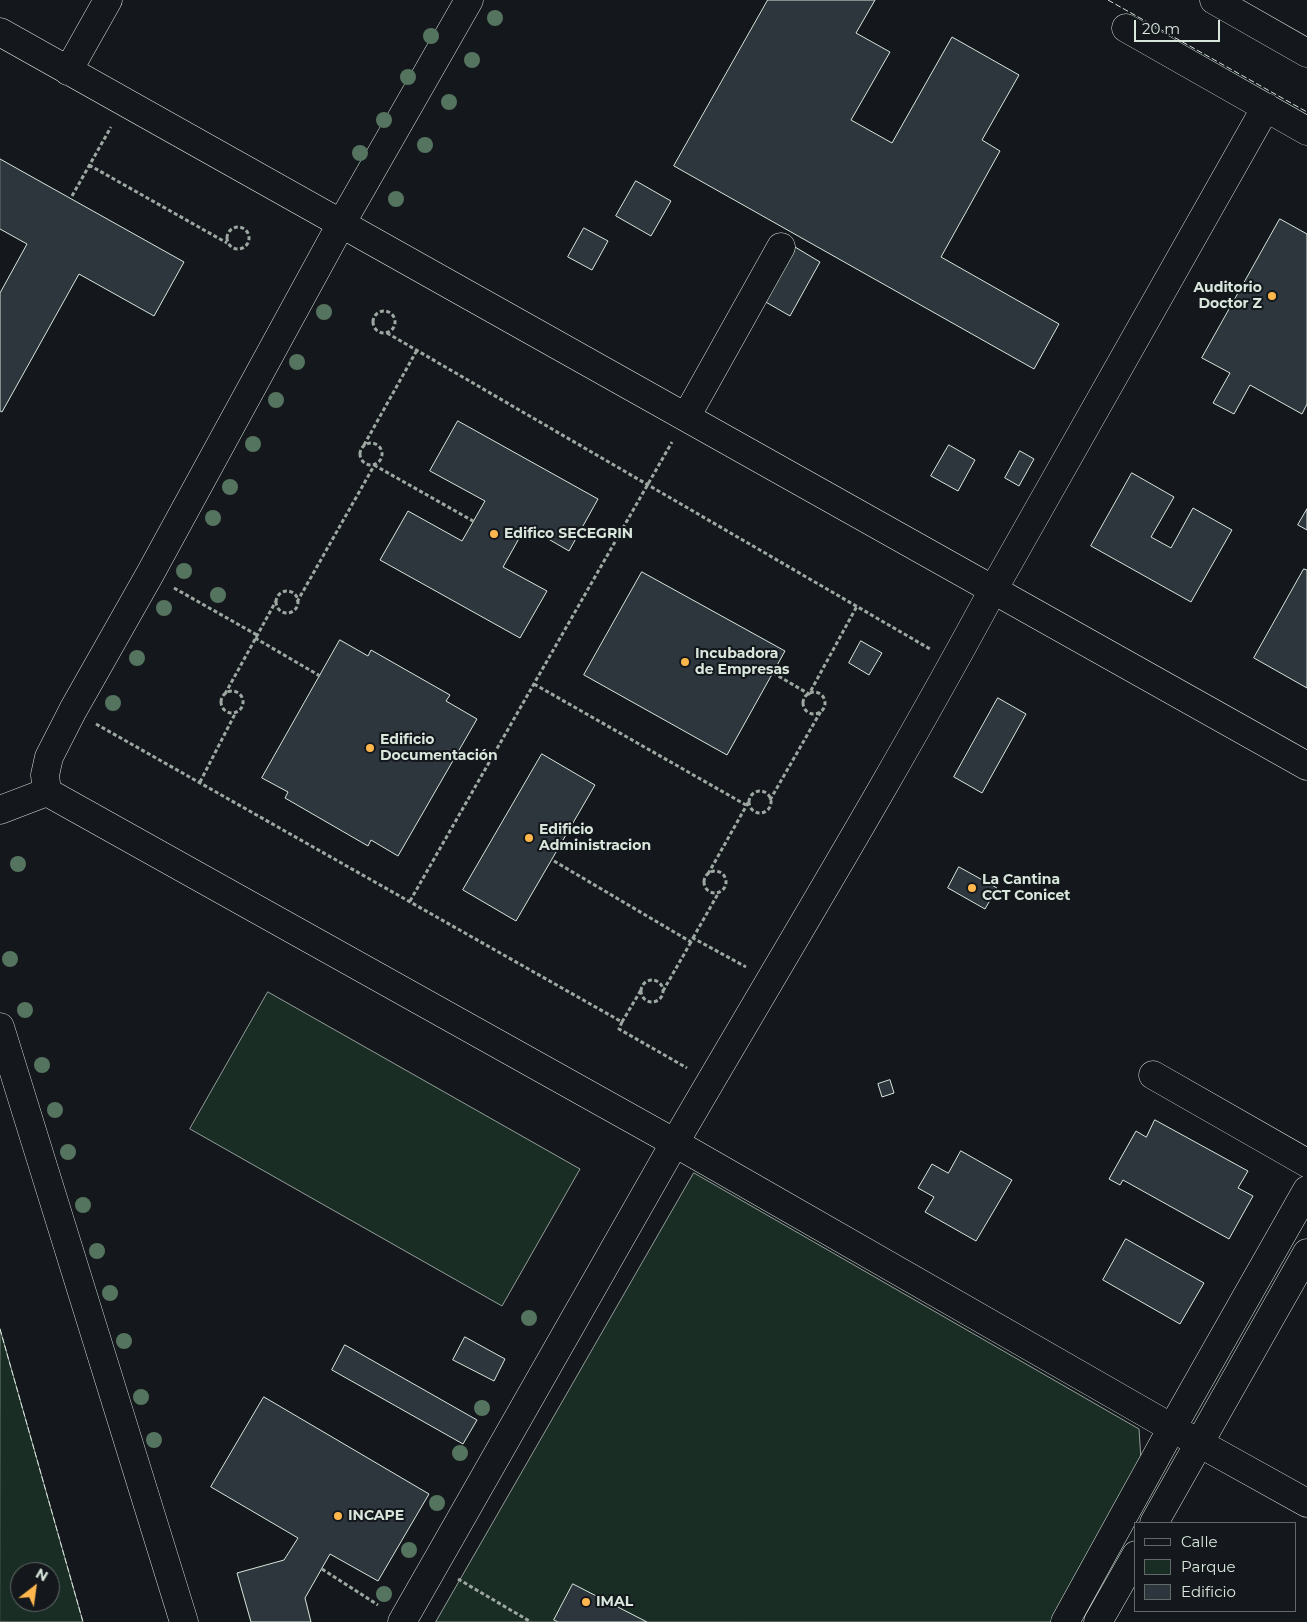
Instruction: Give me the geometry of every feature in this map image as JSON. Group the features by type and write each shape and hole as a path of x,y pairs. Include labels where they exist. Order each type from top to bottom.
{"street":[{"path":"68,71 108,0"},
{"path":"47,792 45,774 49,757 73,710 150,574 341,224 469,0"},
{"path":"1214,0 1307,52"},
{"path":"1126,28 1307,131"},
{"path":"0,32 1307,766"},
{"path":"404,1622 675,1143 771,981 954,663 993,590 1266,107"},
{"path":"686,417 781,247"},
{"path":"0,810 47,792"},
{"path":"47,792 675,1143 1307,1504"},
{"path":"0,1027 184,1622"},
{"path":"1153,1075 1307,1164"},
{"path":"1065,1622 1307,1190"},
{"path":"1155,1522 1307,1253"},
{"path":"1098,1622 1134,1559"}],"path":[{"path":"72,196 125,102"},
{"path":"89,165 227,243 232,248 241,249 248,244 249,235 244,228 235,227 228,232 227,243"},
{"path":"387,333 394,327 393,314 385,310 377,312 372,320 372,324 378,332 387,333 417,350 954,663"},
{"path":"417,350 360,453 363,461 370,465 375,465 473,521"},
{"path":"410,902 686,417"},
{"path":"276,601 278,610 286,613 294,610 375,465 381,458 381,449 375,444 364,445"},
{"path":"150,574 320,676"},
{"path":"236,712 232,713 224,709 222,701 276,601 280,594 287,591 294,594 298,602"},
{"path":"821,711 813,714 806,710 803,702 804,698 857,606"},
{"path":"770,800 825,703 818,693 808,694 773,673"},
{"path":"534,684 746,805"},
{"path":"200,782 236,712 242,706 242,697 236,692 225,694"},
{"path":"73,710 622,1022"},
{"path":"719,892 710,892 704,885 705,877 746,805 753,794 760,791 767,794 770,806 767,810 759,813 752,809 749,801"},
{"path":"554,861 691,942"},
{"path":"641,990 644,998 651,1002 659,999 719,892 725,886 725,878 719,872 708,874"},
{"path":"693,938 771,981"},
{"path":"663,991 660,983 652,980 645,983 618,1029 711,1082"},
{"path":"322,1569 404,1622"},
{"path":"451,1575 531,1622"}],"green space":[{"path":"268,992 580,1169 502,1306 190,1129"},
{"path":"694,1173 1139,1429 1141,1460 1051,1622 436,1622"},
{"path":"0,1329 83,1622 0,1622"}],"building":[{"path":"768,0 875,0 856,33 890,52 851,120 892,143 952,37 1019,75 982,140 1000,151 941,257 1059,324 1034,369 674,166"},
{"path":"0,159 184,262 154,316 79,274 2,412 0,411 0,293 27,244 0,229"},
{"path":"636,181 671,201 651,236 616,216"},
{"name":"Auditorio Doctor Z","path":"1280,219 1307,234 1307,404 1302,414 1250,385 1234,414 1213,403 1230,373 1202,358"},
{"path":"584,228 608,241 592,270 568,257"},
{"path":"795,247 820,262 790,316 764,301"},
{"name":"Edifico SECEGRIN","path":"458,421 598,499 569,551 526,526 503,567 547,591 520,638 380,560 408,511 462,541 485,501 430,471"},
{"path":"949,445 975,460 958,491 931,476"},
{"path":"1020,451 1034,459 1019,486 1005,478"},
{"path":"1132,473 1174,497 1151,537 1171,548 1193,508 1232,530 1191,602 1091,546"},
{"path":"1307,509 1307,530 1298,525"},
{"path":"1304,569 1307,570 1307,688 1254,658"},
{"name":"Incubadora de Empresas","path":"642,572 785,651 727,755 584,675"},
{"name":"Edificio Documentación","path":"340,640 368,656 371,650 450,695 446,701 477,719 398,856 371,840 368,846 285,798 288,792 262,778"},
{"path":"861,641 882,653 869,675 849,663"},
{"path":"998,698 1026,714 982,793 954,777"},
{"name":"Edificio Administracion","path":"542,754 595,785 516,921 463,890"},
{"name":"La Cantina CCT Conicet","path":"959,867 997,888 985,909 948,888"},
{"path":"890,1080 894,1093 882,1097 878,1084"},
{"path":"1155,1120 1248,1171 1238,1188 1253,1196 1229,1239 1123,1180 1120,1185 1109,1179 1136,1131 1146,1137"},
{"path":"961,1151 1012,1180 976,1241 925,1212 934,1197 918,1188 932,1164 948,1173"},
{"path":"1126,1239 1204,1283 1180,1324 1103,1280"},
{"path":"465,1337 505,1359 494,1381 453,1360"},
{"path":"345,1345 477,1420 463,1444 332,1370"},
{"name":"INCAPE","path":"264,1397 429,1494 378,1581 330,1554 305,1598 311,1622 251,1622 237,1573 284,1560 298,1538 211,1487"},
{"name":"IMAL","path":"573,1584 647,1622 558,1622 554,1620"}],"fence":[{"path":"1108,0 1307,112"},
{"path":"0,1329 83,1622"}],"place":[{"name":"Auditorio Doctor Z","path":"1272,296"},
{"name":"Edifico SECEGRIN","path":"494,534"},
{"name":"Incubadora de Empresas","path":"685,662"},
{"name":"Edificio Documentación","path":"370,748"},
{"name":"Edificio Administracion","path":"529,838"},
{"name":"La Cantina CCT Conicet","path":"972,888"},
{"name":"INCAPE","path":"338,1516"},
{"name":"IMAL","path":"586,1602"}]}
